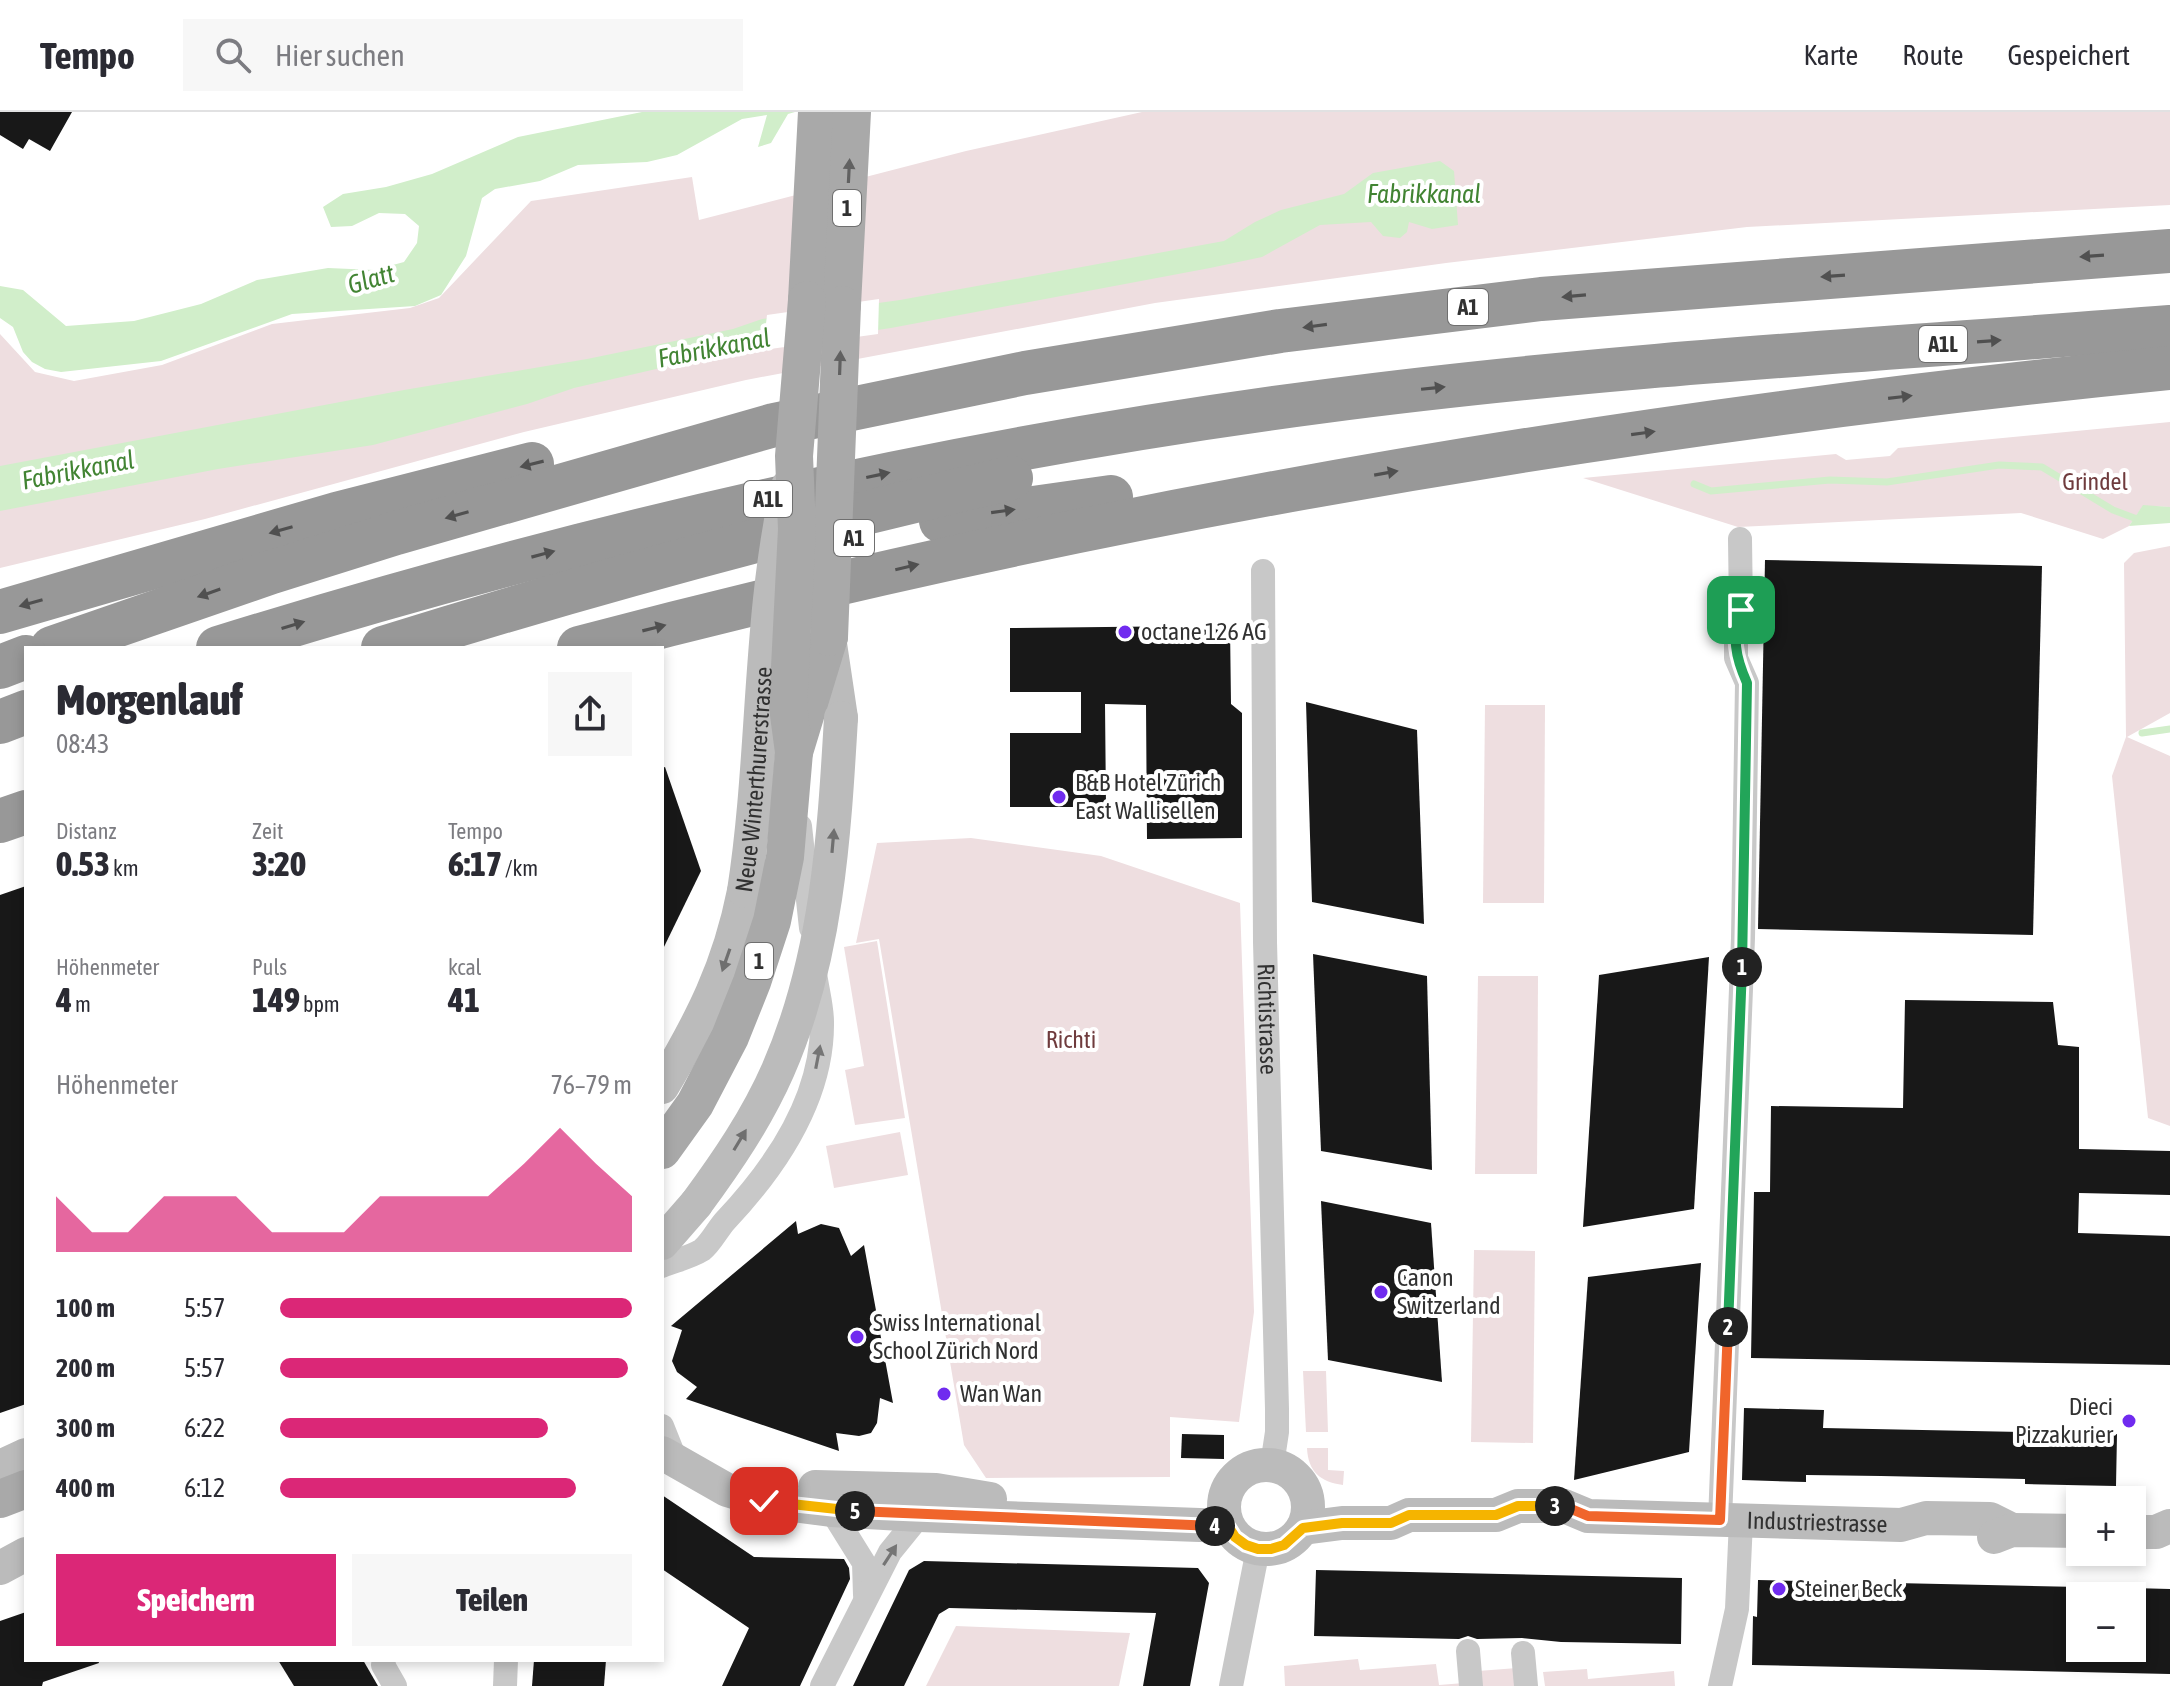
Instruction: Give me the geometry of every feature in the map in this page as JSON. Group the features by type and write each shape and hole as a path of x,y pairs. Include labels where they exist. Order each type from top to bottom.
{"highway":[{"name":"A1","path":"58,646 382,537 784,441 1038,370 1346,322 1604,293 2170,251"},
{"name":"A1L","path":"225,646 479,572 753,502 1034,445 1328,400 1644,367 2170,327"},
{"name":"A1","path":"587,646 954,557 1309,487 1523,451 1793,412 2170,368"},
{"name":"A1L","path":"389,646 545,597 797,529 1065,465 1187,441 1328,400"},
{"path":"0,612 336,514 638,437 784,441"},
{"name":"A1","path":"417,646 750,563 940,521 1125,495 1309,487"},
{"path":"0,667 24,658"},
{"path":"0,722 24,713"},
{"path":"0,744 24,739"},
{"path":"0,821 24,813"}],"main road":[{"name":"Neue Winterthurerstrasse","path":"794,752 788,707 797,529 784,441 807,300 817,112"},
{"name":"Neue Winterthurerstrasse","path":"664,1147 695,1104 730,1037 772,921 785,857 794,752 829,637 852,112"},
{"path":"0,1499 24,1490"}],"street":[{"name":"Neue Winterthurerstrasse","path":"664,1084 698,1027 735,933 751,846 784,441"},
{"path":"1720,1686 1737,1609 1730,1520 1747,683 1736,658 1736,626 1741,610 1740,539"},
{"name":"Richtistrasse","path":"1263,571 1265,942 1277,1409 1272,1465"},
{"name":"Neue Winterthurerstrasse","path":"664,1243 734,1150 777,1072 815,959 830,872 841,718 829,637"},
{"path":"664,1265 702,1250 772,1167 813,1080 820,1047 822,1020 799,814 794,778 778,718"},
{"path":"664,1244 724,1223"},
{"path":"664,1435 669,1457 727,1490 764,1501 831,1510 928,1503 1016,1502 1226,1515"},
{"path":"0,1467 24,1456"},
{"path":"1231,1686 1258,1549 1235,1537 1226,1515 1227,1491 1234,1479 1258,1466 1272,1465 1292,1474 1306,1493 1307,1517 1303,1528"},
{"path":"708,1477 928,1503"},
{"name":"Industriestrasse","path":"1306,1493 1341,1501 1391,1501 1409,1515"},
{"path":"824,1683 890,1552 928,1503"},
{"path":"831,1510 864,1563 865,1598"},
{"name":"Industriestrasse","path":"1258,1549 1284,1545 1303,1528 1342,1523 1391,1523 1409,1515 1496,1515 1520,1525 1563,1526 1588,1516 1901,1525 1926,1539 1987,1540 2012,1530 2066,1531"},
{"path":"0,1568 24,1555"},
{"path":"1468,1651 1471,1686"},
{"path":"1523,1653 1526,1686"},
{"path":"505,1686 506,1662"}],"green space":[{"path":"1142,112 2170,112 2170,205 1747,227 1446,263 1155,303 746,380 524,432 205,519 0,568 0,334 35,372 74,381 162,365 272,324 410,308 439,298 531,201 692,177 699,220 966,151"},
{"name":"Grindel","path":"2170,422 2170,507 2143,506 2129,526 2103,539 2021,513 1738,527 1583,478 1836,454 1846,460 1890,456 1898,448"},
{"path":"2170,546 2170,713 2127,737 2170,756 2170,1126 2148,1118 2112,776 2126,737 2124,563 2134,553"},
{"path":"1485,705 1545,705 1544,903 1483,903"},
{"name":"Richti","path":"971,838 1101,856 1240,903 1254,1312 1239,1422 1170,1417 1170,1477 986,1478 964,1445 879,939 856,943 877,843"},
{"path":"877,941 905,1118 855,1125 845,1070 864,1066 844,947"},
{"path":"1478,976 1538,976 1537,1174 1475,1174"},
{"path":"900,1132 908,1175 834,1188 826,1146"},
{"path":"1474,1250 1535,1251 1533,1443 1471,1442"},
{"path":"1303,1371 1326,1371 1328,1432 1306,1432"},
{"path":"1307,1448 1328,1448 1328,1470 1344,1471 1343,1485 1317,1474 1310,1463"},
{"path":"956,1626 1130,1633 1119,1686 926,1686"},
{"path":"1358,1659 1360,1670 1436,1664 1439,1685 1464,1683 1464,1686 1285,1686 1284,1666"},
{"path":"1517,1668 1519,1686 1479,1686 1478,1671"},
{"path":"1587,1669 1588,1679 1674,1671 1675,1686 1545,1686 1543,1672"}],"water":[{"name":"Glatt","path":"642,112 795,112 788,114 771,143 758,147 767,115 742,119 677,155 647,162 578,165 540,181 495,189 482,198 466,256 441,295 415,306 292,314 161,361 61,372 32,362 23,352 13,327 0,318 0,286 23,290 66,326 134,321 201,304 257,280 328,268 374,270 404,262 417,243 419,226 405,214 379,213 352,226 331,227 323,207 343,194 386,187 432,174 518,137"},
{"name":"Fabrikkanal","path":"1440,161 1454,171 1458,225 1432,229 1409,222 1407,232 1400,238 1383,236 1371,222 1320,225 1262,257 891,328 708,357 574,388 527,404 373,445 218,469 0,511 0,466 587,359 733,329 762,319 900,300 1224,241 1281,210 1344,194 1373,173"},
{"path":"2143,505 2170,507 2170,523 2129,526"}],"pier":[{"path":"879,299 878,334 763,350 767,315"}],"building":[{"path":"0,112 72,112 50,151 29,139 23,149 0,135"},
{"path":"1765,560 2042,566 2033,935 1758,929"},
{"path":"1230,626 1231,704 1242,713 1242,838 1147,839 1146,705 1105,704 1106,807 1010,807 1010,733 1081,733 1081,692 1010,692 1010,628"},
{"path":"1306,702 1417,730 1424,924 1312,902"},
{"path":"664,767 701,871 664,947"},
{"path":"24,887 24,1405 0,1413 0,895"},
{"path":"1313,954 1427,976 1432,1170 1321,1151"},
{"path":"1709,957 1694,1209 1583,1227 1599,975"},
{"path":"1905,1000 2053,1002 2058,1045 2079,1047 2079,1149 2170,1151 2170,1195 2079,1193 2078,1233 2170,1236 2170,1365 1751,1358 1754,1192 1770,1192 1771,1106 1903,1108"},
{"name":"Canon Switzerland","path":"1321,1201 1431,1223 1442,1382 1328,1360"},
{"name":"Swiss International School Zürich Nord","path":"796,1221 798,1234 821,1224 839,1228 851,1256 864,1245 893,1403 880,1398 877,1423 871,1433 859,1436 836,1433 839,1451 686,1399 697,1387 677,1372 672,1361 682,1330 671,1326"},
{"path":"1701,1263 1689,1452 1574,1480 1588,1277"},
{"path":"1744,1408 1824,1410 1823,1428 2117,1434 2116,1486 2025,1484 2025,1479 1881,1476 1806,1475 1806,1482 1742,1480"},
{"path":"1182,1434 1224,1435 1224,1459 1181,1458"},
{"path":"664,1496 754,1557 844,1559 850,1579 800,1686 722,1686 749,1628 664,1570"},
{"path":"924,1561 1198,1568 1209,1583 1190,1686 1143,1686 1156,1613 949,1608 939,1614 904,1686 853,1686 909,1570"},
{"path":"1316,1570 1682,1578 1681,1644 1477,1639 1468,1636 1459,1639 1314,1636"},
{"path":"1758,1580 2066,1587 2066,1662 2146,1662 2146,1588 2170,1589 2170,1674 1752,1665 1753,1616 1757,1617"},
{"path":"24,1613 24,1662 99,1663 43,1682 42,1686 0,1686 0,1621"},
{"path":"279,1662 364,1662 378,1686 294,1686"},
{"path":"534,1662 606,1662 604,1686 532,1686"}],"waterway":[{"name":"Fabrikkanal","path":"1694,484 1711,491 1830,480 1887,482 1999,465 2042,467 2113,510 2137,519 2143,518"},
{"path":"2142,733 2170,729"}],"place":[{"name":"octane 126 AG","path":"1125,632"},
{"name":"B&B Hotel Zürich East Wallisellen","path":"1059,797"},
{"name":"Canon Switzerland","path":"1381,1292"},
{"name":"Swiss International School Zürich Nord","path":"857,1337"},
{"name":"Wan Wan","path":"944,1394"},
{"name":"Dieci Pizzakurier","path":"2129,1421"},
{"name":"Steiner Beck","path":"1779,1589"}],"route":[{"path":"764,1501 831,1510 920,1515 1228,1526 1235,1537 1258,1549 1284,1545 1303,1528 1342,1523 1391,1523 1409,1515 1496,1515 1518,1506 1564,1506 1588,1516 1720,1520 1743,938 1747,683 1736,658 1736,626 1741,610"}]}
